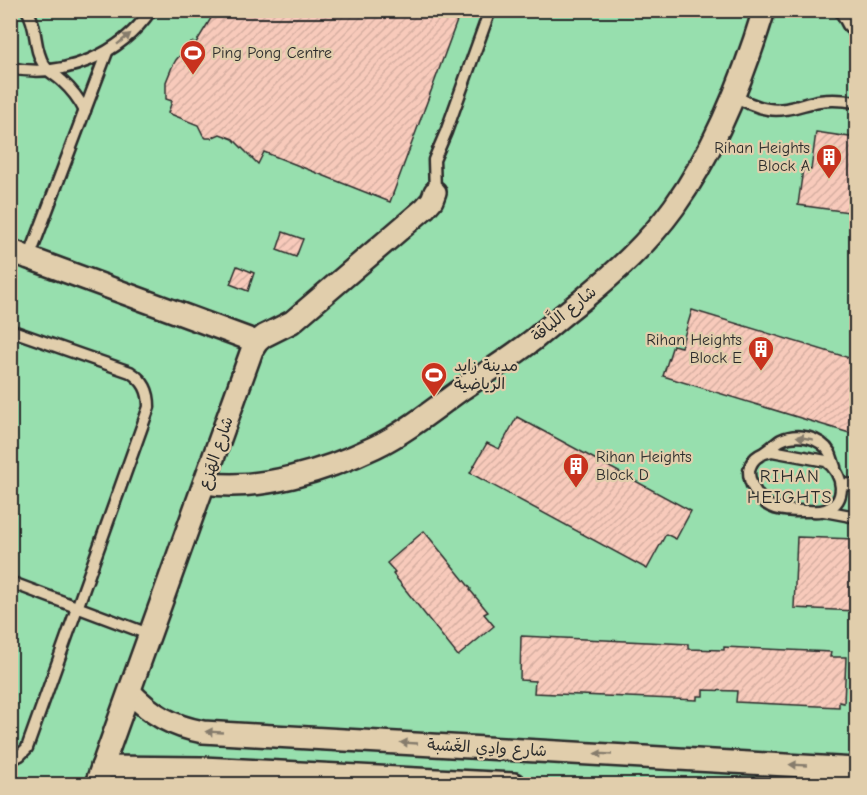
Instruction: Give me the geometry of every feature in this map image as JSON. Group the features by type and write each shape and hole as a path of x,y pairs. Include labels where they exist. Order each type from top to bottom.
{"street":[{"name":"شارع اللَّباقة","path":"205,483 232,486 261,483 318,470 378,446 532,341 616,272 659,227 697,172 733,95 764,10"},
{"path":"20,254 257,342 292,322 425,208 435,192"},
{"name":"شارع الهَزع","path":"99,776 249,358 257,342"},
{"name":"شارع وادِي الغَشبة","path":"130,692 163,719 186,729 203,732 856,769"},
{"path":"99,776 202,768 514,784"}],"lane":[{"path":"27,10 34,24 43,64 71,90 85,111"},
{"path":"10,68 48,70 88,61 107,52 126,38 151,10"},
{"path":"435,192 434,159 490,10"},
{"path":"840,10 856,34"},
{"path":"20,254 85,111 107,52"},
{"path":"733,95 749,104 767,109 784,110 836,99 856,102"},
{"path":"10,330 130,372 143,383 149,399 149,407 27,748 10,760"},
{"path":"824,511 839,497 841,484 830,453 824,446 808,437 799,436 782,440 752,462 749,475 754,489 770,506 784,511 824,511 856,517"},
{"path":"764,453 772,452 826,461 835,467"},
{"path":"841,484 856,484"},
{"path":"10,582 151,635"}],"green space":[{"name":"مدينة زايد الرياضية","path":"11,11 856,11 856,784 11,784"}],"building":[{"path":"216,10 461,10 390,202 264,152 258,164 233,139 220,134 206,138 198,125 168,113 172,101 166,99 166,82 172,67 191,42 196,43"},
{"name":"Rihan Heights Block A","path":"816,132 856,138 856,213 798,205 803,169 811,170"},
{"path":"283,232 303,239 296,257 277,250"},
{"path":"237,266 254,273 248,291 230,284"},
{"name":"Rihan Heights Block E","path":"692,310 856,360 856,435 663,376 673,345 681,347"},
{"name":"Rihan Heights Block D","path":"517,417 691,511 676,539 666,534 647,569 470,473 487,443 499,449"},
{"path":"424,531 488,612 484,614 494,626 458,656 393,574 395,572 387,563"},
{"path":"797,537 856,539 856,611 794,608"},
{"path":"521,636 688,644 688,649 724,650 724,647 831,652 830,657 846,657 844,703 839,702 839,707 736,702 737,691 703,690 703,696 697,696 697,700 534,693 535,681 520,680"}],"place":[{"name":"Ping Pong Centre","path":"193,76"},
{"name":"Rihan Heights Block A","path":"829,180"},
{"name":"Rihan Heights Block E","path":"761,372"},
{"name":"مدينة زايد الرياضية","path":"434,398"},
{"name":"Rihan Heights Block D","path":"576,489"}],"district":[{"name":"RIHAN HEIGHTS","path":"790,486"}]}
